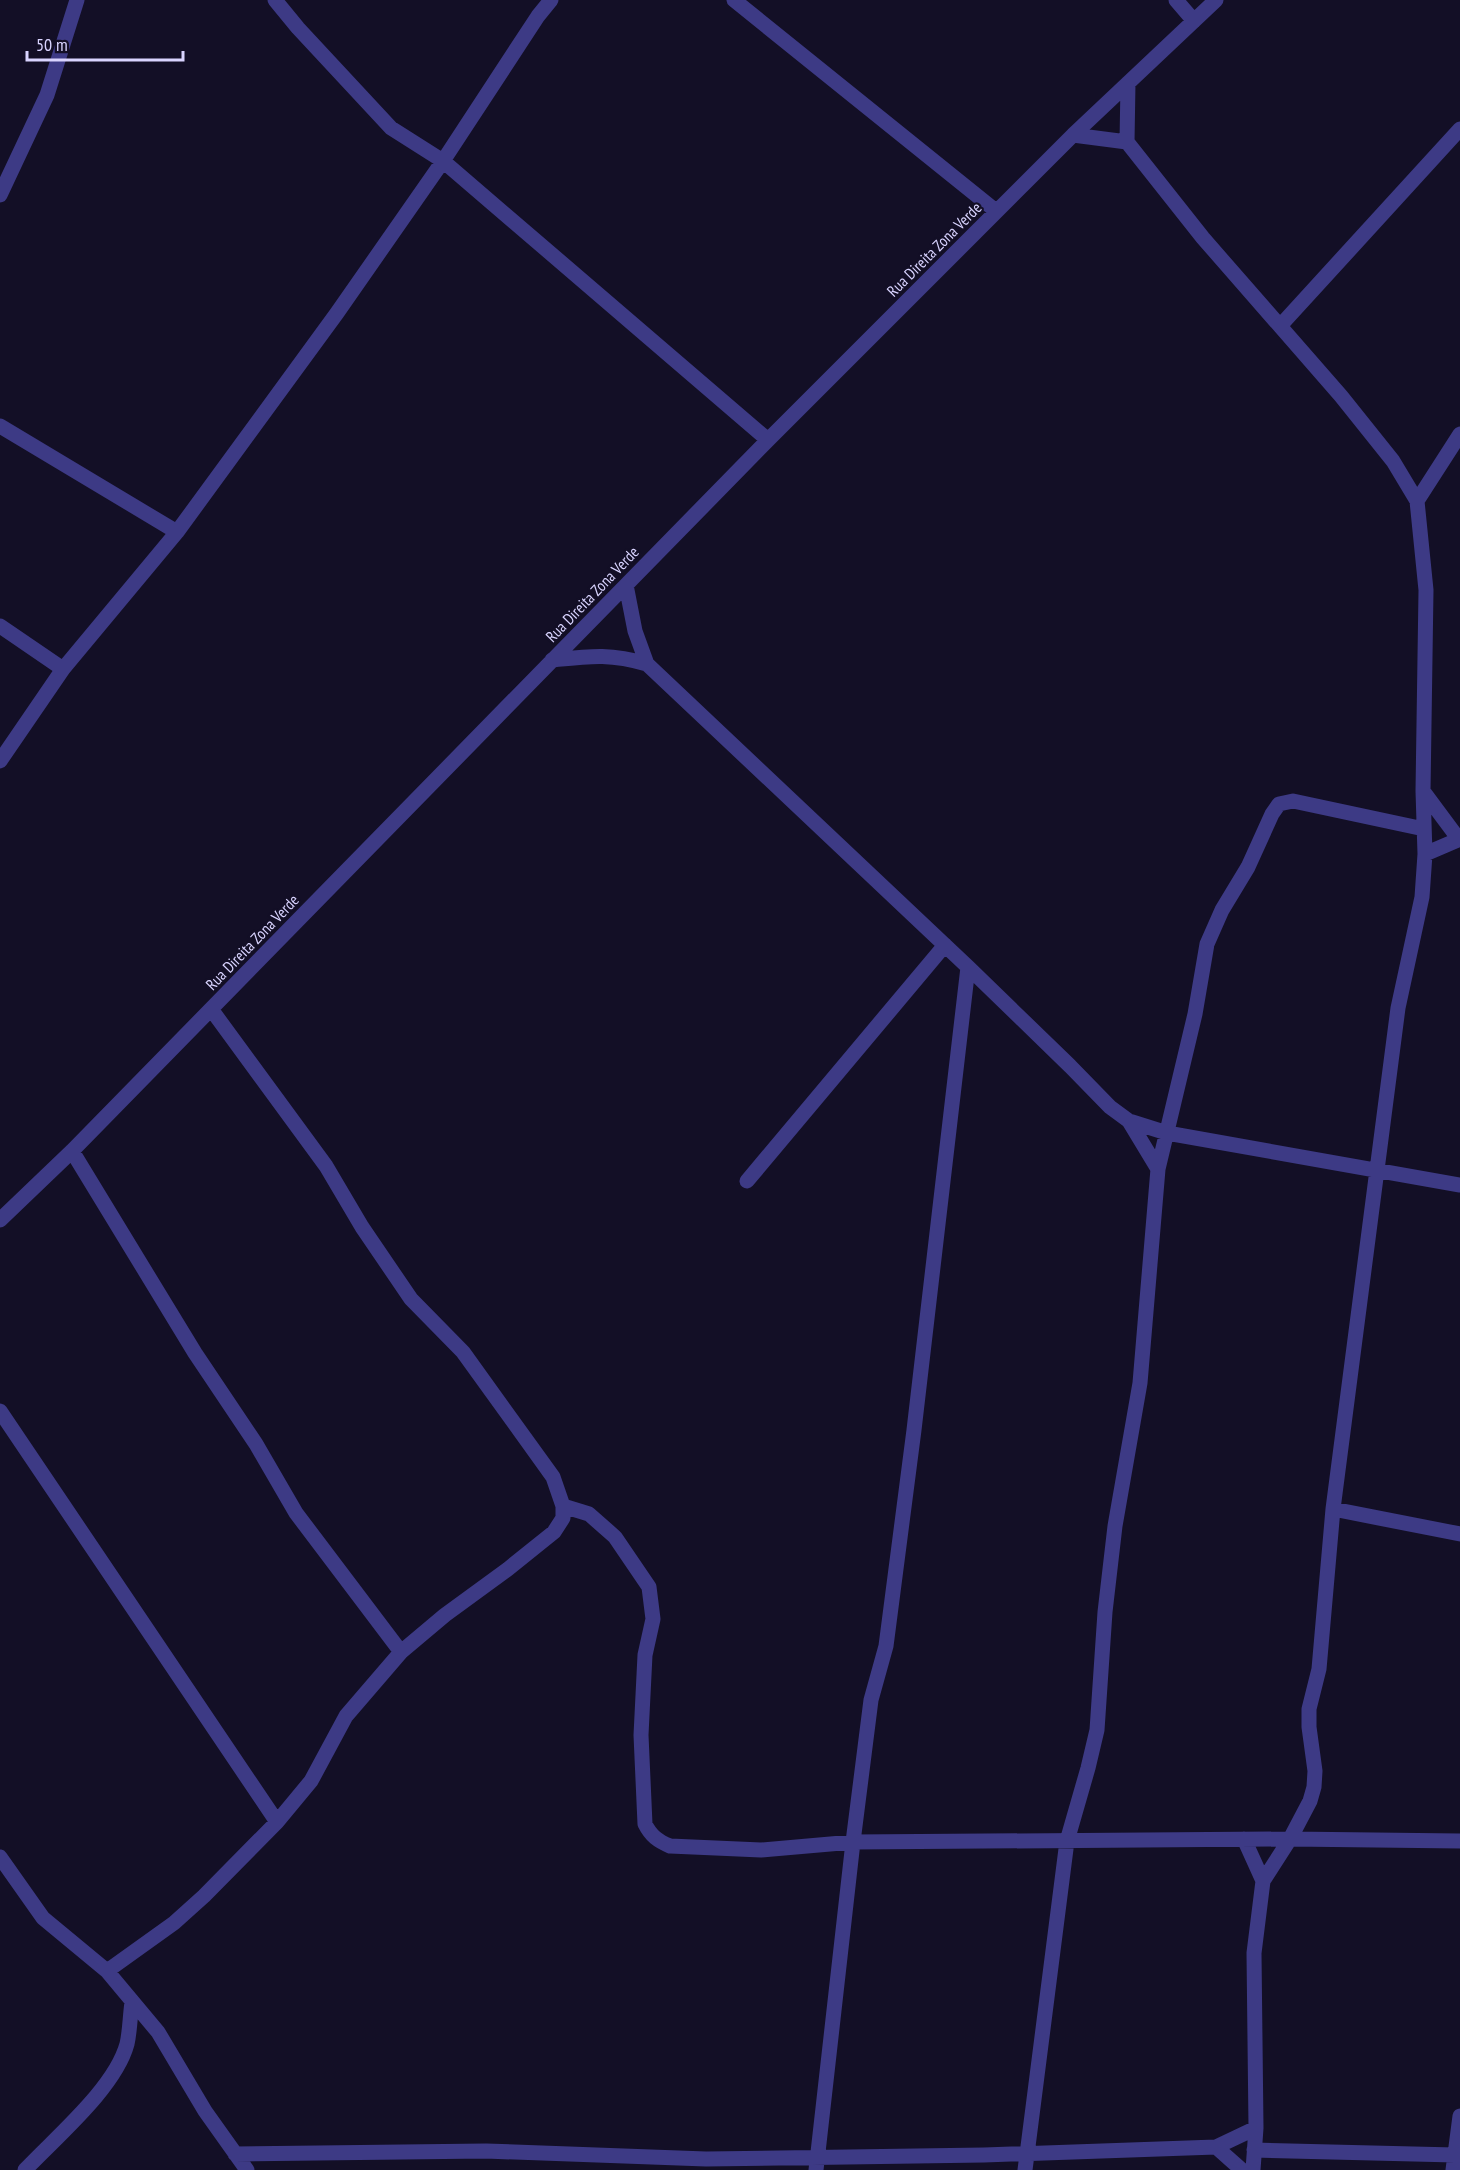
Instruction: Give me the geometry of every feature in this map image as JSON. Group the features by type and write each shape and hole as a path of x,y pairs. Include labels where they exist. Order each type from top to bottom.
{"street":[{"path":"0,195 47,95 77,0"},
{"path":"274,0 391,128 443,161 768,440"},
{"path":"0,761 63,669 177,532 337,313 551,0"},
{"path":"734,0 996,211"},
{"path":"1176,0 1194,21"},
{"name":"Rua Direita Zona Verde","path":"0,1220 72,1151 768,440 996,211 1216,0"},
{"path":"1128,83 1127,142 1203,238 1341,396 1393,460 1417,501 1426,590 1423,791 1425,855 1422,897 1398,1008 1334,1509 1320,1669 1309,1709 1315,1771 1314,1787 1310,1801 1290,1839 1263,1881 1254,1953 1256,2127 1253,2170"},
{"path":"1280,326 1460,129"},
{"path":"1073,135 1127,142"},
{"path":"0,426 177,532"},
{"path":"1417,501 1460,434"},
{"path":"626,585 635,631 647,664"},
{"path":"0,626 63,669"},
{"path":"552,660 604,655 628,658 647,664 968,967 1070,1065 1110,1107 1129,1121 1167,1133 1460,1185"},
{"path":"1423,791 1459,838 1425,855"},
{"path":"1025,2170 1067,1841 1088,1768 1096,1730 1105,1612 1115,1526 1140,1383 1158,1169 1195,1014 1207,944 1222,910 1248,867 1272,814 1279,804 1293,801 1424,829"},
{"path":"747,1181 945,945"},
{"path":"817,2163 853,1842 871,1700 886,1646 968,967"},
{"path":"107,1971 174,1923 277,1822 311,1781 346,1716 401,1652 445,1615 554,1532 563,1518 563,1506 553,1477 463,1352 411,1299 362,1227 326,1166 211,1009"},
{"path":"1129,1121 1158,1169"},
{"path":"72,1151 195,1353 256,1444 296,1513 401,1652"},
{"path":"0,1411 277,1822"},
{"path":"563,1506 590,1514 615,1537 649,1587 653,1619 645,1655 641,1736 645,1824 649,1833 670,1846 761,1850 853,1842 1244,1839 1460,1841"},
{"path":"1334,1509 1460,1534"},
{"path":"1244,1839 1263,1881"},
{"path":"0,1857 43,1918 107,1971 158,2032 205,2111 247,2170"},
{"path":"25,2170 73,2123 116,2066 127,2044 132,2002"},
{"path":"1254,2150 1454,2163 1460,2116"},
{"path":"235,2154 486,2151 817,2163 1027,2152 1216,2147 1256,2127"},
{"path":"1216,2147 1242,2170"},
{"path":"579,2170 581,2154"}]}
